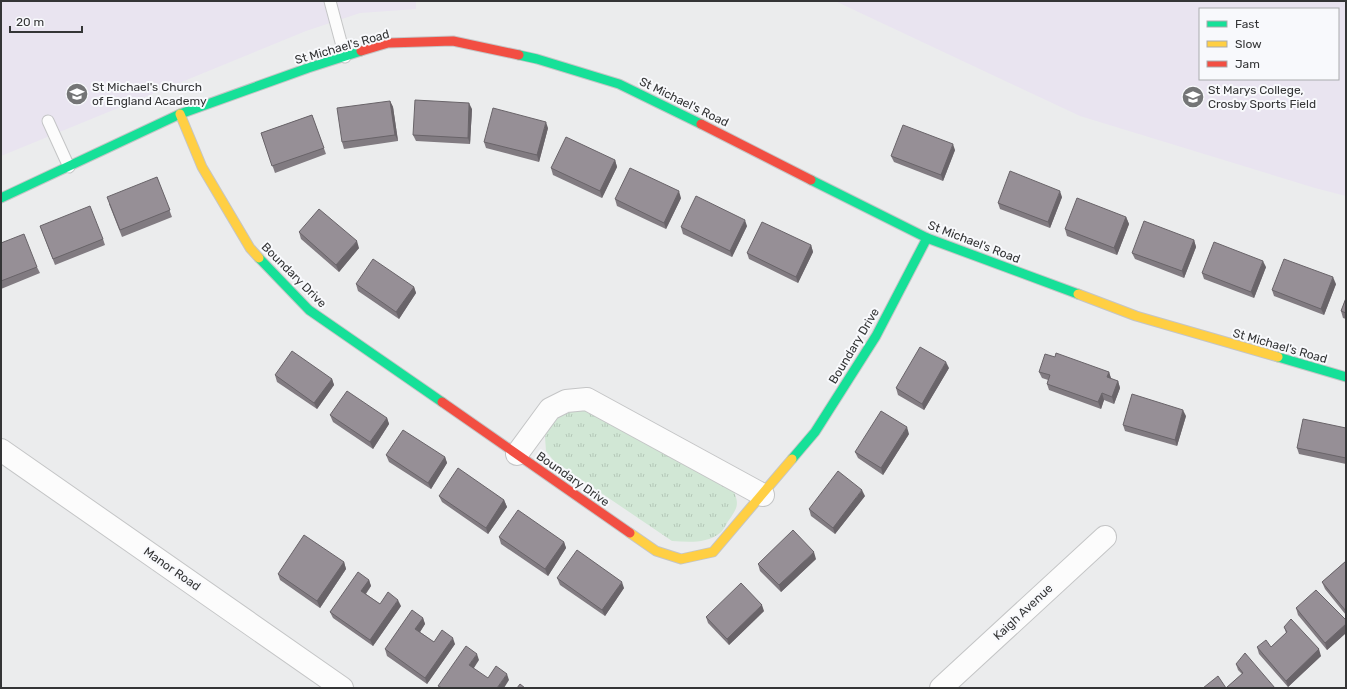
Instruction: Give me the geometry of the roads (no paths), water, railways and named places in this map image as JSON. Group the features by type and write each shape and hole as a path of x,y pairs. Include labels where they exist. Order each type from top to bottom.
{"street":[{"name":"St Michael's Road","path":"1,198 180,114 308,68 388,43 453,41 537,59 619,84 927,238 1136,316 1346,378"},
{"name":"Boundary Drive","path":"180,114 202,167 250,248 309,310 656,551 681,559 713,552 815,432 876,336 927,238"},
{"path":"517,454 550,409 566,401 587,399 763,495"},
{"name":"Manor Road","path":"1,450 342,688"},
{"name":"Kaigh Avenue","path":"942,688 1105,536"}],"lane":[{"path":"330,1 344,57"},
{"path":"48,121 69,167"}],"place":[{"name":"St Michael's Church of England Academy","path":"77,94"},
{"name":"St Marys College, Crosby Sports Field","path":"1193,97"}]}
